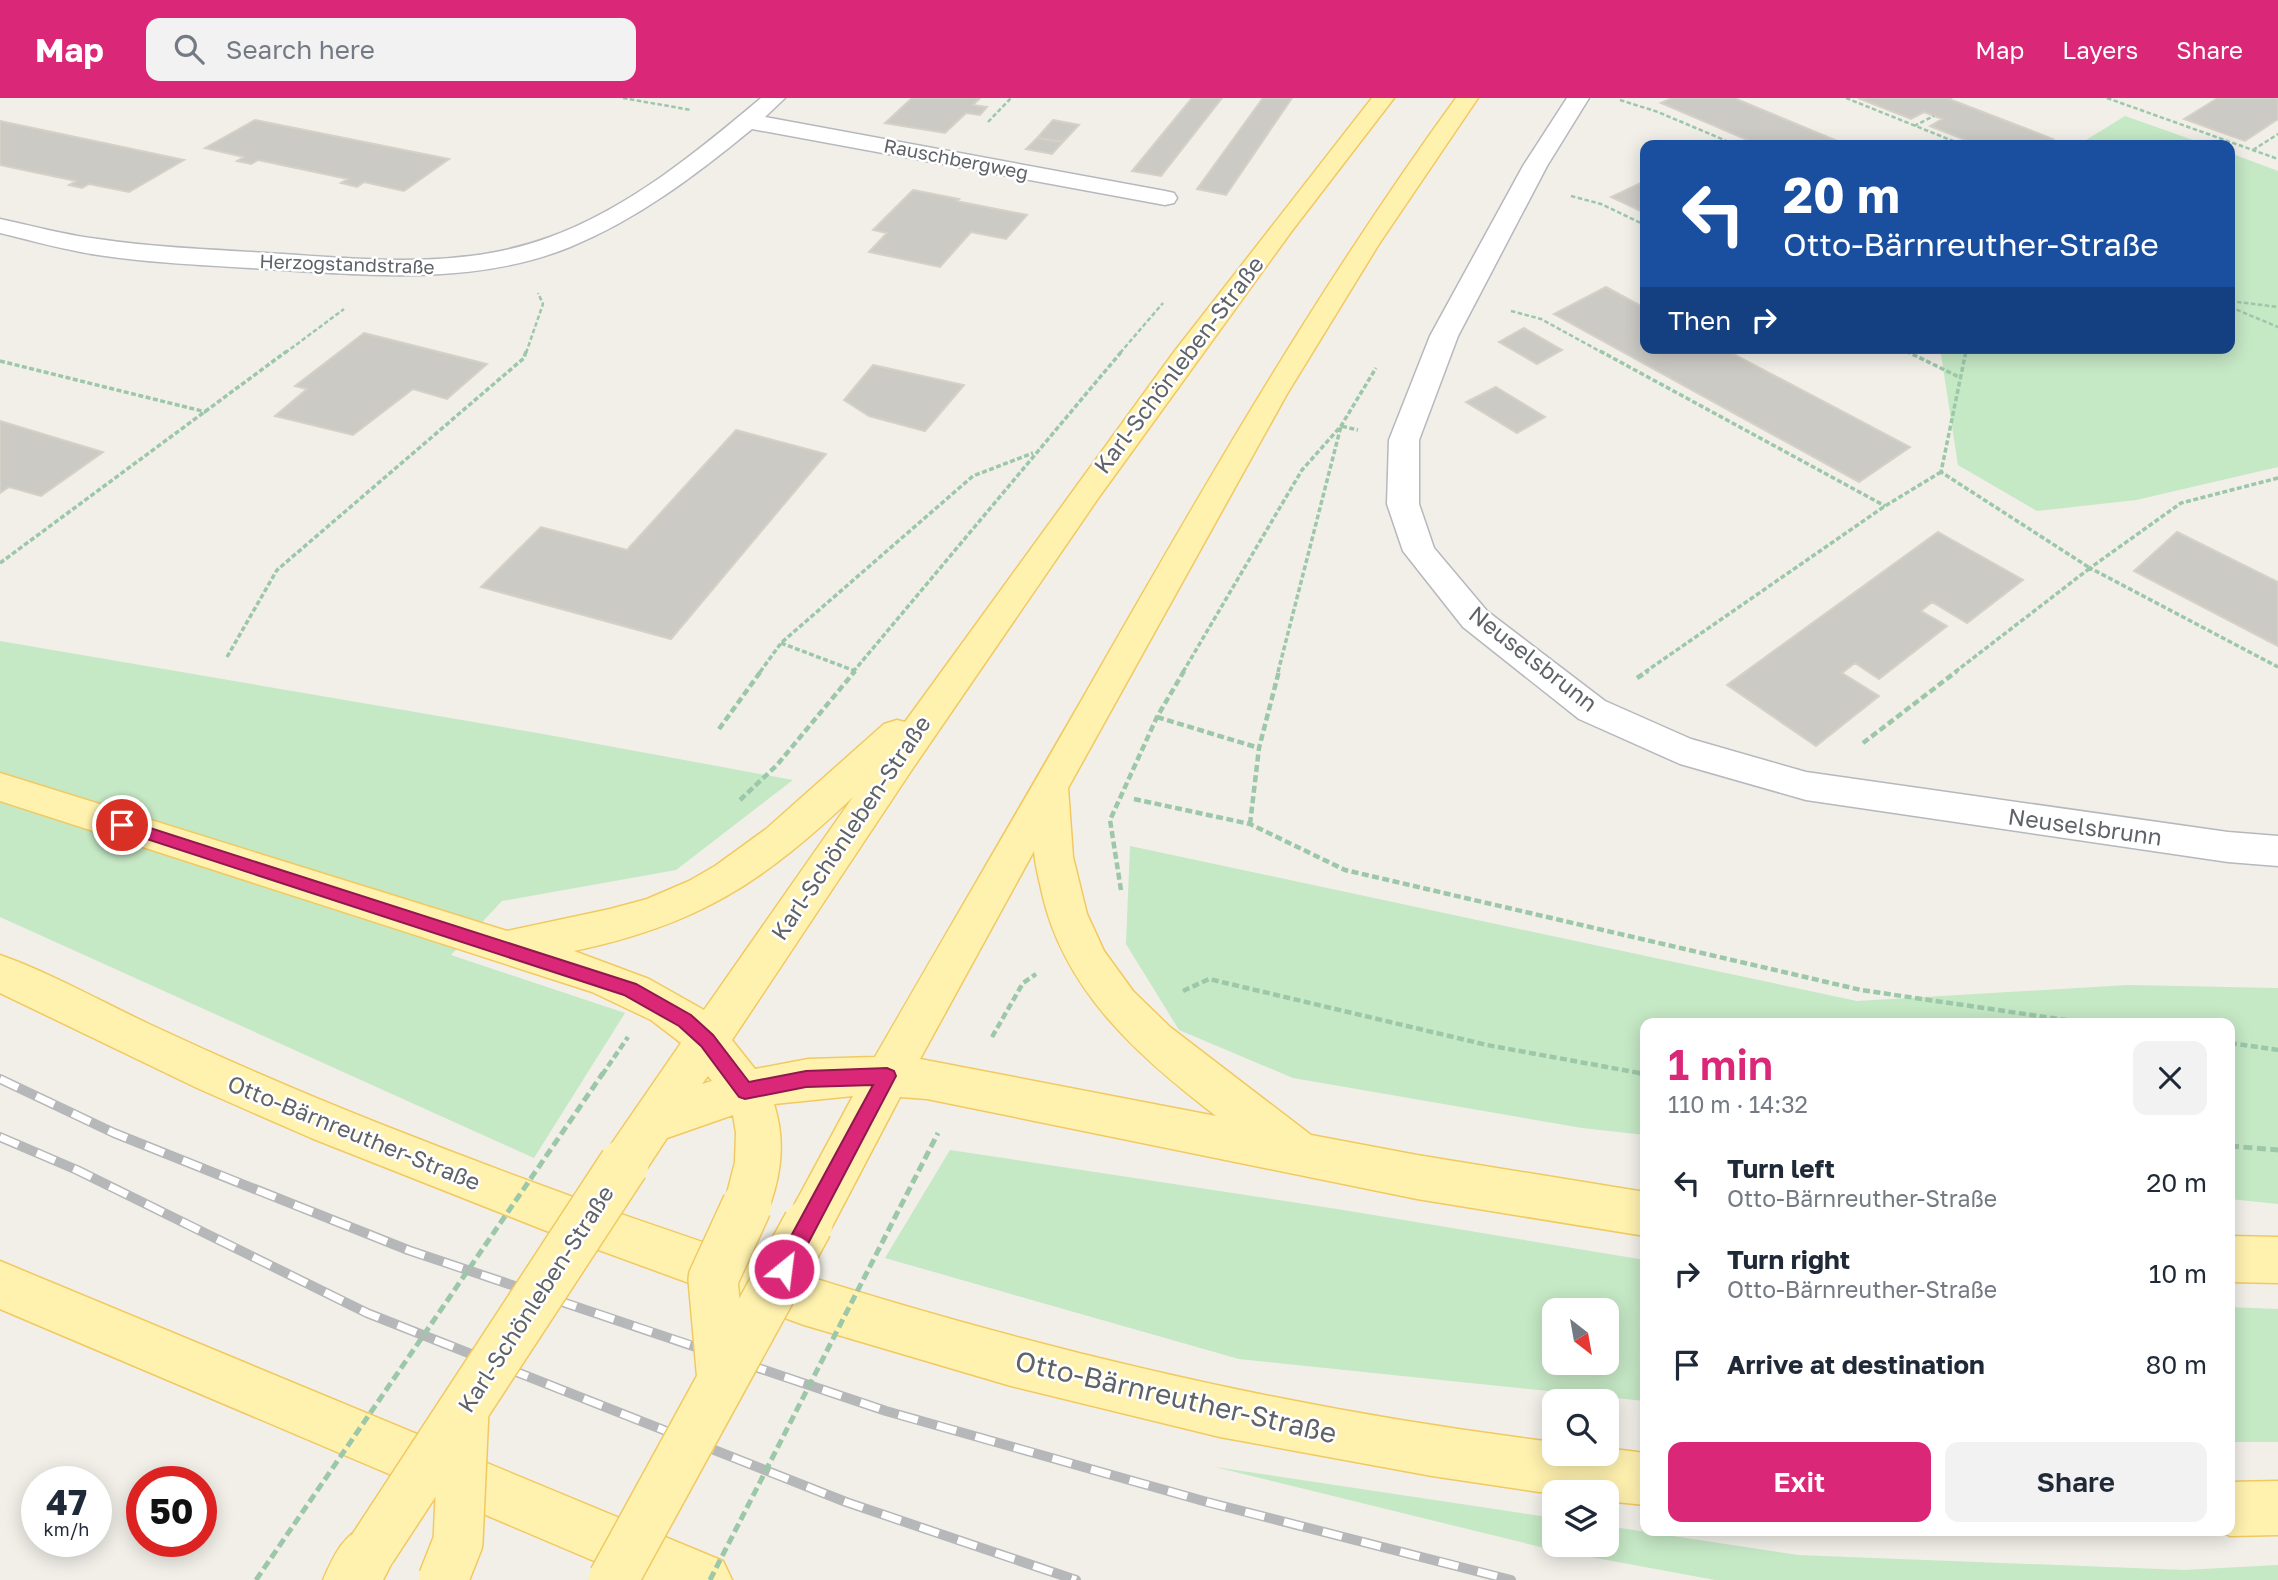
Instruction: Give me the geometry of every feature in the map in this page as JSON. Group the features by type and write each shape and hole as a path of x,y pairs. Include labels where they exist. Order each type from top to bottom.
{"main road":[{"name":"Karl-Schönleben-Straße","path":"361,1564 624,1164 943,691 1149,404 1383,98"},
{"path":"613,1580 887,1076 1243,443 1361,251 1414,170 1467,98"},
{"path":"505,947 562,937 634,919 704,892 761,854 943,691"},
{"path":"0,787 630,989 685,1021 707,1041 745,1091 755,1115 760,1142 757,1182 713,1279 722,1381"},
{"path":"1050,789 1054,860 1063,905 1079,946 1094,972 1130,1018 1156,1043 1302,1154"},
{"name":"Otto-Bärnreuther-Straße","path":"0,973 192,1065 366,1139 507,1195 802,1301 941,1342 1207,1408 1426,1450 1640,1478"},
{"path":"652,1123 745,1091 806,1079 887,1076 964,1085 1455,1184 1640,1213"},
{"path":"2235,1259 2278,1260"},
{"path":"0,1285 704,1580"},
{"path":"443,1580 458,1542 464,1408"},
{"path":"2235,1509 2278,1507"}],"street":[{"name":"Herzogstandstraße","path":"0,226 96,247 159,254 373,268 448,268 519,255 559,242 603,222 702,159 774,98"},
{"name":"Neuselsbrunn","path":"1578,98 1525,184 1444,336 1404,440 1403,504 1419,551 1475,619 1592,709 1681,750 1806,786 2228,847 2278,850"},
{"name":"Rauschbergweg","path":"747,121 1165,198"}],"path":[{"path":"624,98 747,121"},
{"path":"1615,98 1658,112 1724,140"},
{"path":"1846,98 1952,140"},
{"path":"2107,98 2225,140"},
{"path":"1914,125 1934,116"},
{"path":"2253,150 2278,134"},
{"path":"2235,144 2278,159"},
{"path":"1525,184 1601,204 1640,223"},
{"path":"227,657 277,570 524,358 543,304 519,255"},
{"path":"0,563 341,314 373,268"},
{"path":"731,809 777,765 1034,453 1169,296"},
{"path":"1465,298 1541,319 1885,506"},
{"path":"2235,302 2278,307"},
{"path":"2235,309 2278,327"},
{"path":"1912,354 1961,378"},
{"path":"1592,709 1885,506 1941,472 1966,354"},
{"path":"0,361 207,412"},
{"path":"710,1580 938,1133 1023,983 1124,914 1110,820 1157,717 1302,470 1341,426 1376,368"},
{"path":"1341,426 1404,440"},
{"path":"1250,824 1259,748 1341,426"},
{"path":"719,729 781,643 973,476 1034,453"},
{"path":"1941,472 2091,568 2278,667"},
{"path":"1806,786 2091,568 2181,503 2278,478"},
{"path":"781,643 855,671"},
{"path":"1157,717 1259,748"},
{"path":"1134,799 1250,824 1345,870 1861,990 2053,1018"},
{"path":"1130,1018 1209,978 1487,1045 1640,1073"},
{"path":"256,1580 628,1038"},
{"path":"2235,1044 2278,1050"},
{"path":"2235,1146 2278,1150"}],"green space":[{"path":"2125,116 2193,140 2086,140"},
{"path":"2235,155 2278,171 2278,467 2136,500 2037,511 1958,465 1941,354 2235,354"},
{"path":"0,641 543,734 793,780 676,870 502,901 451,955 625,1013 534,1158 0,917"},
{"path":"1130,846 1857,1001 2128,985 2278,988 2278,1204 2235,1200 2235,1018 1640,1018 1640,1134 1582,1128 1293,1078 1179,1030 1126,944"},
{"path":"950,1150 1337,1209 1640,1259 1640,1400 1619,1398 1619,1389 1542,1390 1239,1359 885,1258"},
{"path":"2235,1307 2278,1309 2278,1442 2235,1442"},
{"path":"1215,1467 1542,1516 1542,1547"},
{"path":"1619,1528 1640,1531 1640,1536 1673,1536 1798,1555 2184,1570 2278,1565 2278,1580 1715,1580 1591,1557 1619,1557"}],"building":[{"path":"912,98 980,98 973,105 987,107 980,115 966,113 945,133 885,123"},
{"path":"1192,98 1222,98 1161,176 1132,171"},
{"path":"1263,98 1292,98 1226,195 1197,189"},
{"path":"1672,98 1734,98 1835,140 1747,140 1661,103"},
{"path":"1858,98 1952,98 1949,99 2053,139 1965,140 1930,126 1942,119 1924,112 1911,119"},
{"path":"2218,98 2278,98 2278,119 2245,141 2184,119"},
{"path":"255,120 449,159 404,191 364,182 357,187 341,183 348,179 258,160 251,164 237,161 244,157 205,148"},
{"path":"1053,120 1079,125 1063,142 1037,138"},
{"path":"0,121 184,160 129,192 89,184 82,188 69,185 76,181 0,165"},
{"path":"1037,138 1063,142 1052,154 1026,149"},
{"path":"1640,183 1640,211 1611,197"},
{"path":"913,190 1027,215 1006,239 971,232 940,267 869,252 887,233 873,230"},
{"path":"1606,287 1640,305 1640,354 1733,354 1910,447 1859,482 1554,314"},
{"path":"1524,328 1562,350 1537,364 1499,342"},
{"path":"364,333 487,364 447,399 413,389 353,435 275,416 307,389 295,386"},
{"path":"873,365 964,385 925,431 869,416 844,400"},
{"path":"1496,387 1545,417 1517,433 1466,402"},
{"path":"0,421 103,452 41,496 9,487 0,493"},
{"path":"736,430 826,454 671,639 481,587 541,527 627,550"},
{"path":"1938,532 2023,580 1967,623 1932,602 1921,611 1947,626 1879,679 1855,663 1842,673 1879,696 1816,746 1727,685"},
{"path":"2177,532 2278,582 2278,646 2134,571"}],"railway":[{"path":"0,1079 114,1133 408,1250 886,1411 1207,1502 1511,1580"},
{"path":"0,1137 77,1170 367,1313 846,1502 1076,1580"}],"route":[{"path":"122,825 603,978 630,989 685,1021 707,1041 745,1091 806,1079 887,1076 784,1269"}]}
